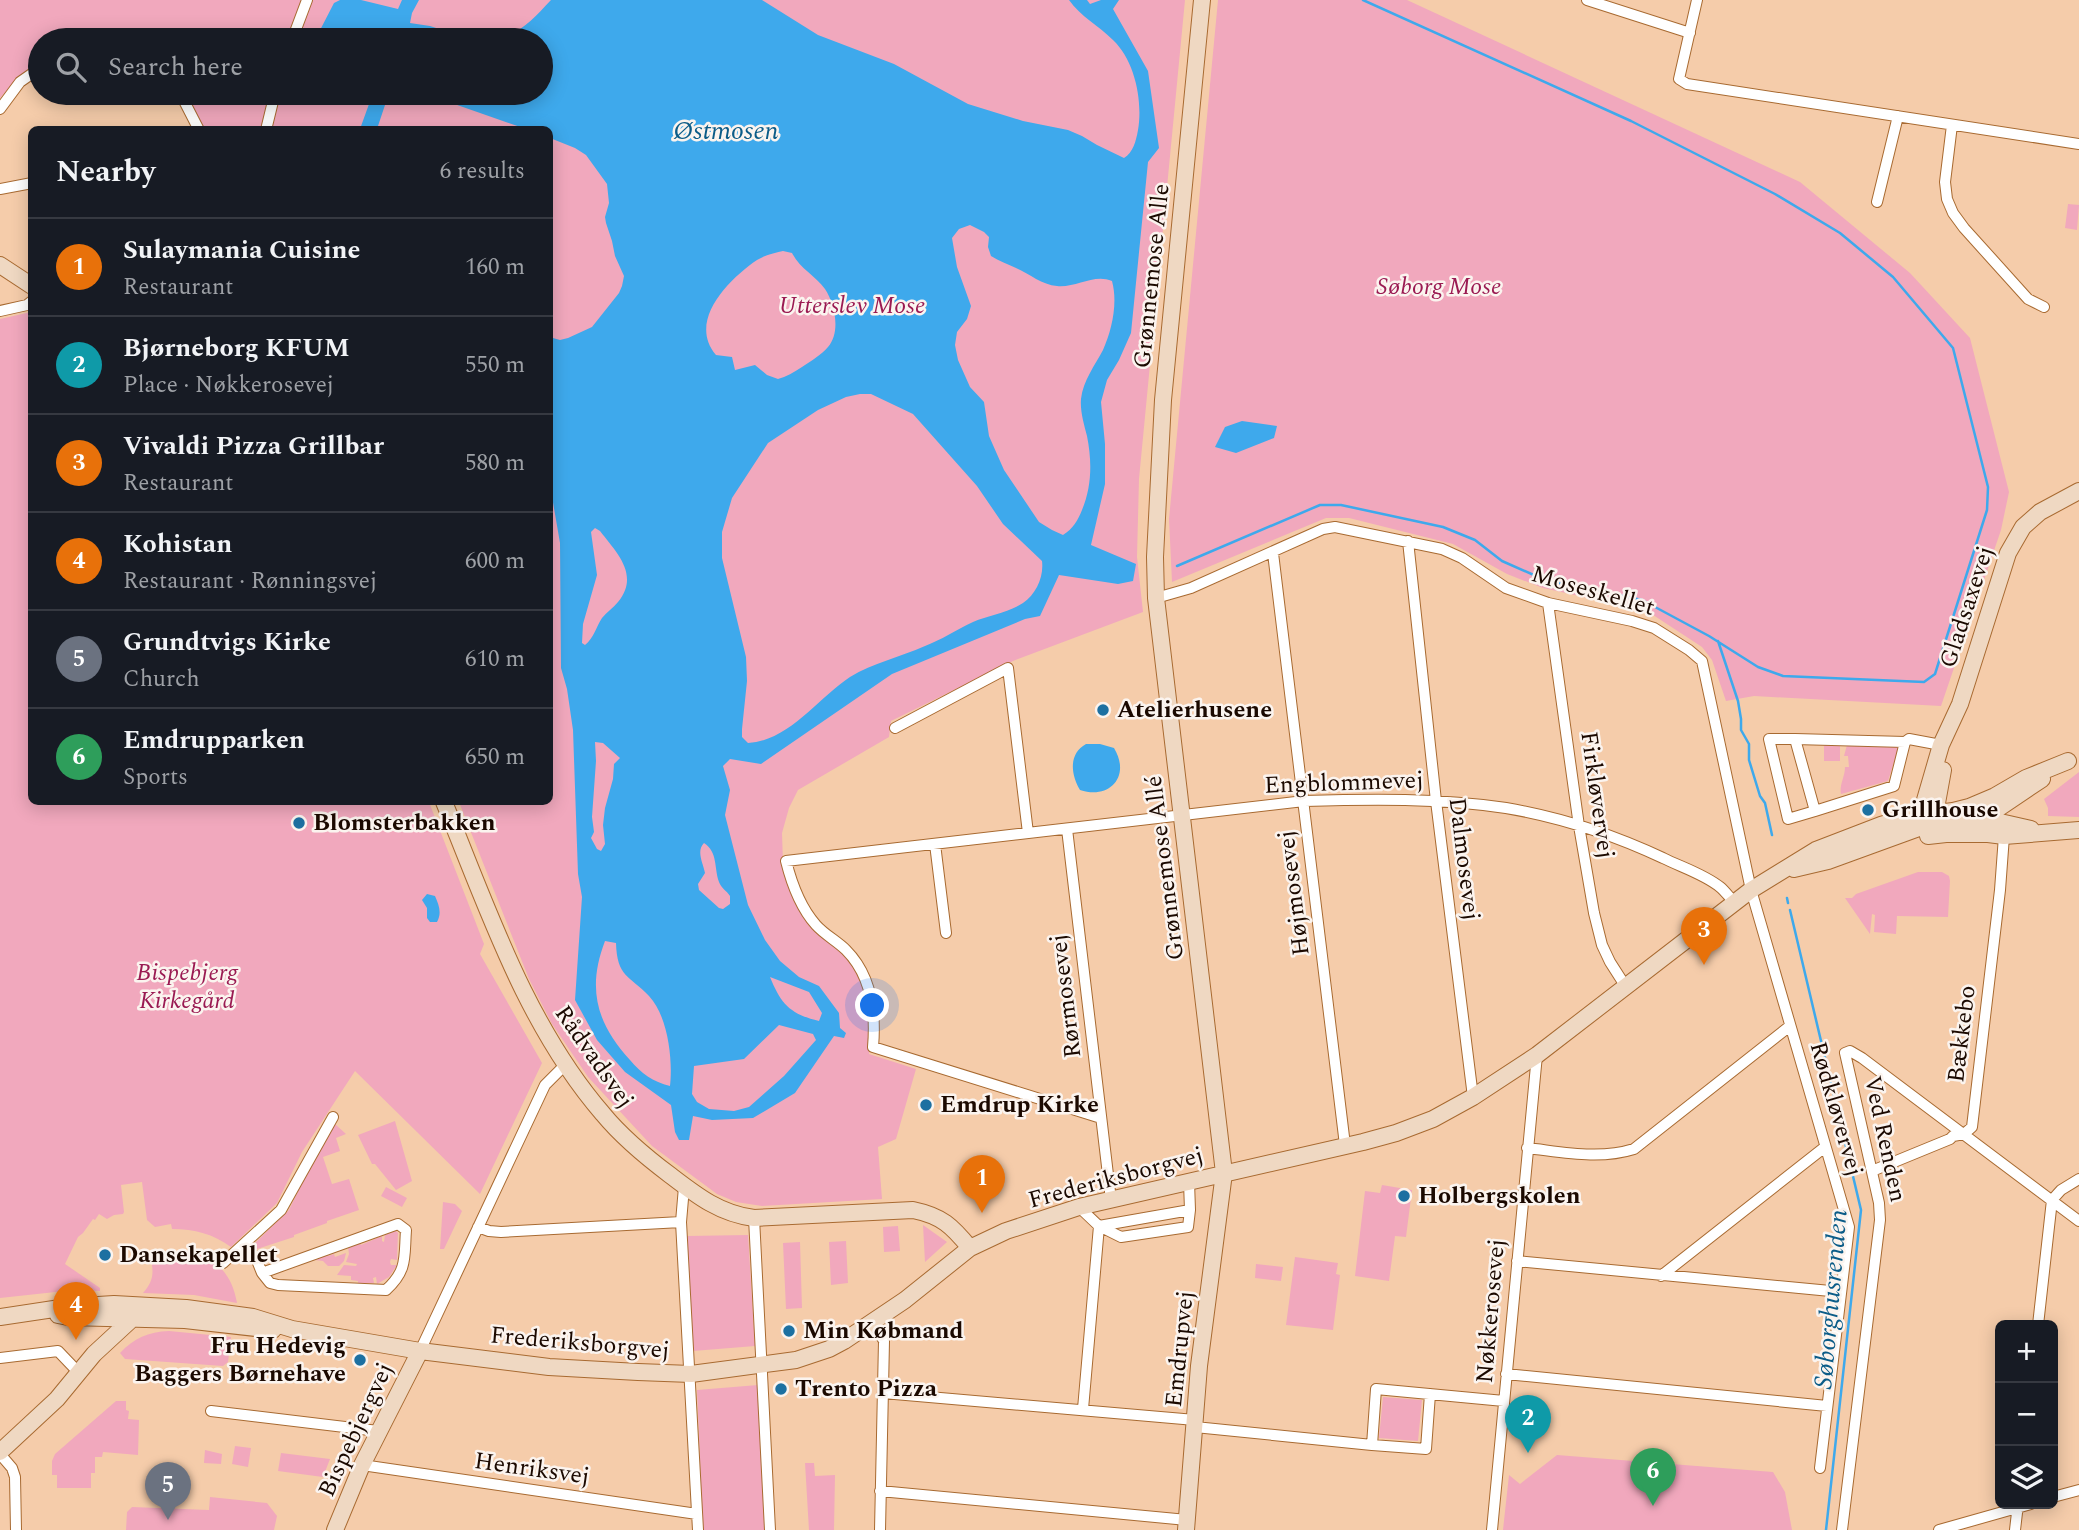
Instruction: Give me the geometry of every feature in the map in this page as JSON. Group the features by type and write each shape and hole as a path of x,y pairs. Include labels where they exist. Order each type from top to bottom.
{"street":[{"path":"296,28 307,0"},
{"name":"Grønnemose Alle","path":"1154,557 1163,400 1202,0"},
{"path":"1587,0 1690,33"},
{"path":"1697,0 1679,79 1687,85 2079,144"},
{"path":"0,109 20,82 28,76"},
{"path":"186,105 197,126"},
{"path":"267,126 272,105"},
{"path":"1877,202 1898,116"},
{"path":"1952,125 1945,182 1947,199 1953,212 1964,228 2028,299 2044,307"},
{"path":"0,190 28,184"},
{"path":"0,265 28,283"},
{"path":"0,311 28,304"},
{"name":"Gladsaxevej","path":"1931,819 1951,727 2000,573 2014,540 2022,527 2040,512 2079,491"},
{"name":"Moseskellet","path":"1156,598 1191,588 1335,527 1442,549 1462,558 1506,588 1548,603 1654,628 1702,661"},
{"name":"Dalmosevej","path":"1408,541 1436,802 1473,1097"},
{"name":"Højmosevej","path":"1273,553 1345,1145"},
{"name":"Grønnemose Allé","path":"1154,557 1156,598 1224,1173"},
{"name":"Firkløvervej","path":"1548,603 1579,826 1600,939 1610,962 1626,987"},
{"name":"Rødkløvervej","path":"1702,661 1751,890 1849,1227 1820,1468"},
{"path":"895,728 1007,668 1028,833"},
{"name":"Gladsaxevej","path":"1931,819 1925,800 1941,745 1951,727"},
{"path":"1795,738 1815,811"},
{"path":"1905,742 1894,786 1788,820 1769,739 1905,742 1909,739 1941,745"},
{"path":"1992,829 2007,804 2074,758"},
{"name":"Frederiksborgvej","path":"1954,817 2026,778 2074,758"},
{"name":"Engblommevej","path":"1101,1118 873,1048 873,1004 867,985 848,952 817,926 803,907 791,883 786,861 1304,801 1374,799 1506,808 1579,826 1643,849 1707,879 1720,887 1734,902"},
{"name":"Rådvadsvej","path":"445,805 531,1007 565,1065 603,1115 643,1155 706,1202 736,1216 754,1218 914,1210 929,1213 945,1221 970,1248"},
{"name":"Frederiksborgvej","path":"0,1317 66,1307 114,1304 168,1307 253,1317 292,1329 420,1351 549,1367 691,1374 813,1356 844,1341 905,1300 970,1248 1006,1231 1079,1207 1396,1133 1433,1119 1473,1097 1536,1055 1734,902 1816,850 1908,817 1954,817 1992,829"},
{"name":"Frederiksborgvej","path":"1782,872 1839,857 1931,819"},
{"path":"1992,829 2019,827 2051,833"},
{"path":"1992,829 2019,827"},
{"name":"Rørmosevej","path":"1067,829 1111,1199"},
{"path":"1992,829 2051,833 2079,831"},
{"name":"Frederiksborgvej","path":"1839,857 1864,855 1928,836 1969,835 1992,829"},
{"name":"Bækkebo","path":"1964,1134 1972,1128 2000,891 1992,829"},
{"path":"935,844 946,933"},
{"path":"1527,1148 1599,1155 1634,1149 1790,1026"},
{"name":"Ved Renden","path":"1842,1530 1880,1220 1879,1203 1845,1053 1850,1051 1964,1134"},
{"name":"Nøkkerosevej","path":"1492,1530 1536,1055"},
{"path":"420,1351 545,1085 565,1065"},
{"path":"223,1263 281,1210 332,1117"},
{"path":"1872,1171 1953,1136 1964,1134 2079,1221"},
{"path":"1661,1276 1825,1147"},
{"name":"Emdrupvej","path":"1186,1525 1199,1366 1224,1173"},
{"path":"2039,1320 2052,1200 2079,1179"},
{"path":"1079,1207 1099,1226 1121,1237 1188,1227 1189,1182"},
{"path":"684,1187 681,1223 698,1530"},
{"path":"1099,1226 1190,1210"},
{"path":"754,1218 770,1530"},
{"path":"478,1227 500,1232 681,1223"},
{"path":"244,1245 256,1258 262,1273 270,1283 386,1290 396,1281 404,1266 405,1230 398,1224 387,1227 262,1273"},
{"path":"1083,1409 1099,1226"},
{"path":"1517,1261 1841,1292"},
{"path":"94,1354 109,1318 133,1308 168,1307"},
{"name":"Frederiksborgvej","path":"42,1312 68,1317 185,1320 261,1329 292,1329"},
{"path":"16,1530 15,1477 12,1468 0,1453 34,1422 80,1374 94,1354 132,1318"},
{"path":"873,1322 884,1341 880,1530"},
{"path":"0,1359 58,1351 80,1374"},
{"name":"Bispebjergvej","path":"335,1530 378,1431 420,1351"},
{"path":"1506,1374 1827,1406"},
{"path":"1372,1446 1376,1389 1504,1401"},
{"path":"883,1393 1083,1409 1372,1446 1426,1449 1430,1394"},
{"path":"211,1411 378,1431"},
{"name":"Henriksvej","path":"362,1465 697,1514"},
{"path":"2058,1496 2079,1490"},
{"path":"880,1491 1186,1525"},
{"path":"1939,1530 2008,1509"},
{"path":"2015,1530 2018,1509"}],"green space":[{"name":"Utterslev Mose","path":"0,0 1185,0 1139,479 1137,557 1143,612 1013,661 891,721 889,737 798,790 789,808 782,833 783,863 794,897 847,958 862,980 872,1025 869,1054 916,1069 896,1139 878,1147 882,1199 762,1206 736,1202 717,1194 652,1146 588,1077 552,1024 529,979 460,805 553,805 553,126 203,126 192,105 553,105 553,28 28,28 28,73 0,98"},
{"name":"Søborg Mose","path":"1218,0 1407,0 1800,182 1910,273 1970,338 2009,492 2001,530 1941,706 1754,696 1726,701 1712,660 1702,647 1647,611 1543,588 1507,574 1453,544 1349,518 1326,518 1172,582 1169,519"},
{"path":"2068,204 2079,205 2077,230 2065,228"},
{"name":"Bispebjerg Kirkegård","path":"28,313 28,805 430,805 484,944 480,954 542,1063 480,1194 355,1071 302,1152 277,1203 231,1247 203,1233 172,1229 171,1224 155,1227 147,1220 142,1182 121,1185 123,1214 107,1219 99,1214 93,1219 78,1237 65,1264 100,1288 100,1291 74,1290 0,1298 0,319"},
{"path":"1824,745 1840,746 1840,761 1824,761"},
{"path":"1847,745 1899,746 1888,781 1841,794 1845,767 1849,767 1848,756 1844,756"},
{"path":"2079,772 2079,817 2048,816 2044,799"},
{"path":"1918,872 1942,872 1949,876 1948,917 1897,916 1896,934 1874,932 1875,915 1872,914 1870,934 1845,898 1852,898 1856,894"},
{"path":"395,1121 412,1181 396,1190 375,1164 372,1164 358,1135"},
{"path":"335,1124 346,1134 336,1138 340,1151 323,1157 332,1184 349,1179 359,1210 257,1249 254,1244 289,1210"},
{"path":"1382,1185 1412,1190 1406,1237 1395,1236 1389,1281 1355,1276 1365,1191 1380,1193"},
{"path":"386,1187 407,1198 402,1207 381,1196"},
{"path":"443,1202 455,1204 462,1211 444,1249 440,1249"},
{"path":"923,1225 947,1242 925,1262"},
{"path":"898,1226 900,1251 884,1252 883,1227"},
{"path":"396,1231 397,1260 391,1259 390,1262 391,1265 397,1265 389,1277 377,1284 376,1277 373,1278 374,1283 358,1283 351,1280 351,1276 337,1275 344,1265 357,1264 346,1262 348,1247 382,1236 384,1242 385,1235"},
{"path":"748,1235 755,1346 693,1351 687,1236"},
{"path":"846,1241 848,1283 831,1285 829,1242"},
{"path":"800,1242 802,1308 786,1309 783,1243"},
{"path":"177,1251 200,1255 218,1265 230,1281 237,1303 194,1295 143,1293 152,1278 151,1259"},
{"path":"346,1253 339,1266 328,1266 323,1261 315,1260 327,1254 334,1254 335,1257"},
{"path":"1295,1257 1338,1263 1336,1274 1340,1275 1333,1330 1286,1325"},
{"path":"1256,1264 1283,1267 1281,1281 1255,1278"},
{"path":"169,1331 231,1337 228,1362 223,1366 125,1359 120,1353 142,1337"},
{"path":"758,1385 766,1530 703,1530 697,1390"},
{"path":"1383,1397 1422,1400 1418,1441 1379,1438"},
{"path":"116,1401 126,1401 128,1419 139,1420 138,1455 103,1452 102,1457 95,1457 91,1488 57,1488 57,1475 52,1475 55,1454"},
{"path":"235,1446 251,1448 248,1467 232,1464"},
{"path":"205,1450 222,1454 221,1464 204,1463"},
{"path":"281,1453 330,1459 323,1477 278,1471"},
{"path":"1557,1455 1773,1472 1785,1492 1792,1530 1503,1530 1509,1475 1520,1484"},
{"path":"805,1463 814,1463 815,1476 835,1475 834,1530 809,1530"},
{"path":"210,1497 267,1503 277,1516 274,1530 126,1530 127,1512 132,1507 209,1510"}],"water":[{"path":"340,0 361,0 398,9 402,0 419,0 410,23 436,28 321,28 334,3"},
{"name":"Østmosen","path":"551,0 762,0 818,35 894,64 968,104 1023,121 1068,130 1124,158 1134,146 1139,119 1138,94 1132,70 1113,40 1069,0 1087,0 1090,4 1101,0 1119,0 1113,9 1148,71 1159,148 1148,162 1131,333 1107,380 1101,402 1105,484 1091,545 1136,564 1133,581 1118,584 1059,575 1040,616 1025,619 892,674 761,764 730,759 723,766 730,790 725,815 748,905 765,940 780,961 799,977 819,986 839,1013 840,1028 846,1033 844,1038 834,1036 795,1093 753,1118 712,1120 693,1116 689,1140 679,1140 675,1132 671,1105 625,1072 597,1040 575,1000 582,897 578,874 573,730 561,668 560,543 553,502 553,338 568,338 592,327 619,293 624,276 606,223 609,203 607,184 586,155 553,139 553,126 517,126 457,105 553,105 553,28 521,28","holes":["970,225 984,232 989,237 991,256 1052,285 1064,286 1098,279 1112,281 1114,307 1109,334 1081,399 1090,455 1088,492 1077,521 1063,535 1039,522 1004,470 989,436 984,402 970,387 958,360 955,345 957,332 967,319 971,306 957,267 952,238 959,229","783,251 792,253 825,289 834,310 832,341 816,358 778,379 767,375 755,365 735,370 732,357 716,355 708,342 706,328 709,315 724,289 746,268 766,255","871,394 913,414 977,486 1003,524 1042,561 1042,573 1032,595 1023,603 973,622 931,644 859,672 838,686 790,727 777,735 748,743 742,737 747,681 746,657 722,558 722,532 732,498 768,443 818,410 846,397","595,528 600,531 619,556 624,565 627,583 618,602 602,618 585,645 582,643 583,624 597,575 591,532","595,742 603,743 620,758 614,764 605,808 605,844 601,851 591,838 594,832 592,817","704,843 712,851 719,882 730,896 730,904 723,909 699,890 698,884 705,873 700,850","605,941 616,943 619,963 625,974 649,996 661,1015 670,1051 670,1086 643,1073 618,1046 602,1018 596,990","770,977 809,992 822,1013 819,1021 801,1015 788,1006 778,994","779,1025 813,1034 816,1040 784,1076 749,1107 734,1111 709,1109 697,1102 692,1094 694,1066 744,1059"]},
{"path":"369,105 385,105 378,126 361,126"},
{"path":"1242,421 1277,426 1274,438 1236,453 1215,447 1225,427"},
{"path":"1086,744 1114,748 1119,758 1119,776 1115,783 1100,792 1080,790 1073,771 1076,753"},
{"path":"427,894 435,896 438,903 440,912 437,922 430,922 427,918 427,908 422,900"}],"waterway":[{"path":"1177,566 1320,505 1341,505 1443,527 1475,540 1502,561 1545,580 1642,600 1709,636 1758,667 1783,676 1924,682 1935,674 1987,510 1988,487 1953,348 1893,277 1840,233 1775,194 1631,121 1363,0"},
{"name":"Søborghusrenden","path":"1718,641 1738,701 1741,730 1749,744 1749,760 1760,796 1765,803 1772,835"},
{"name":"Søborghusrenden","path":"1787,898 1788,903"},
{"name":"Søborghusrenden","path":"1790,910 1861,1210 1826,1530"}],"place":[{"name":"Atelierhusene","path":"1103,710"},
{"name":"Grillhouse","path":"1868,810"},
{"name":"Blomsterbakken","path":"299,823"},
{"name":"Vivaldi Pizza Grillbar","path":"1704,965"},
{"name":"Emdrup Kirke","path":"926,1105"},
{"name":"Holbergskolen","path":"1404,1196"},
{"name":"Sulaymania Cuisine","path":"982,1213"},
{"name":"Dansekapellet","path":"105,1255"},
{"name":"Min Købmand","path":"789,1331"},
{"name":"Kohistan","path":"76,1340"},
{"name":"Fru Hedevig Baggers Børnehave","path":"360,1360"},
{"name":"Trento Pizza","path":"781,1389"},
{"name":"Bjørneborg KFUM","path":"1528,1453"},
{"name":"Emdrupparken","path":"1653,1506"},
{"name":"Grundtvigs Kirke","path":"168,1520"}]}
